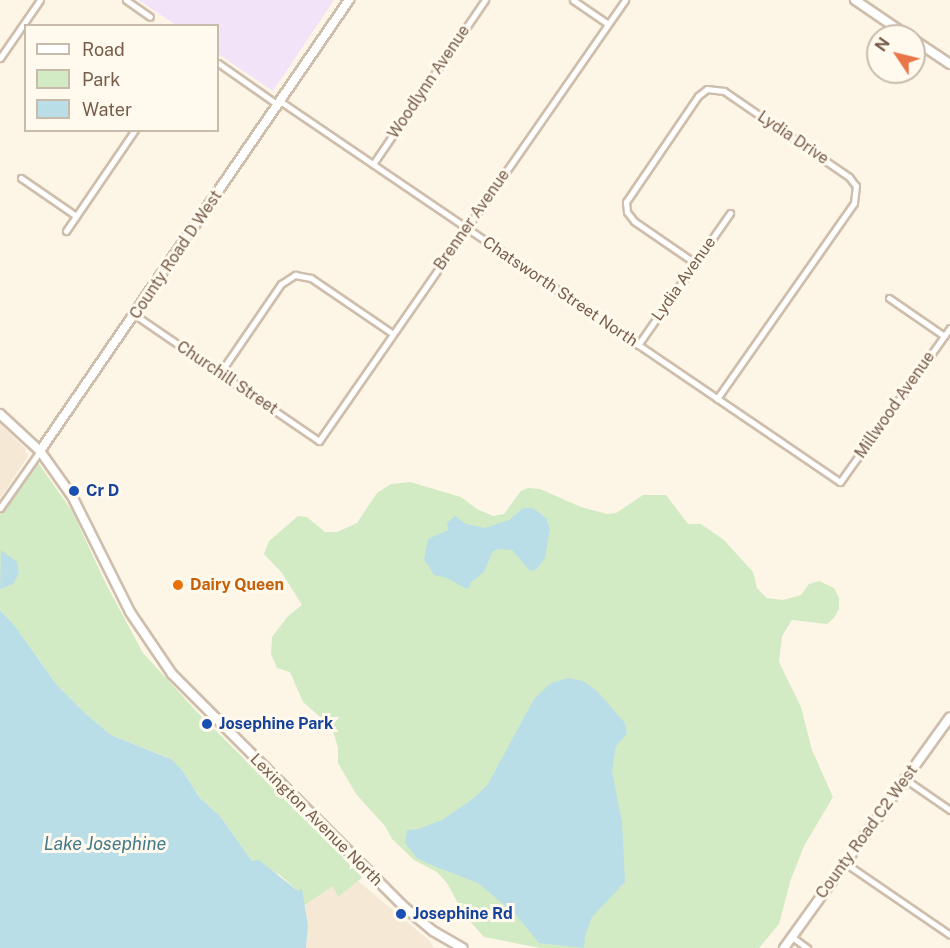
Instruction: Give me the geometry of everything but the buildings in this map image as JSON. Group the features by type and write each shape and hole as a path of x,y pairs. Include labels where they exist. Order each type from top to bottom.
{"street":[{"path":"0,57 40,0"},
{"path":"126,0 150,17"},
{"name":"County Road D West","path":"0,508 135,315 349,0"},
{"name":"Woodlynn Avenue","path":"373,164 486,0"},
{"path":"573,0 608,24"},
{"name":"Brenner Avenue","path":"319,441 625,0"},
{"path":"855,0 890,24"},
{"path":"926,48 950,64"},
{"name":"Chatsworth Street North","path":"219,64 373,164 840,482"},
{"name":"Lydia Drive","path":"695,263 633,220 627,212 626,202 698,96 707,89 722,90 849,177 856,186 854,203 717,399"},
{"path":"66,231 134,132"},
{"path":"21,178 76,216"},
{"name":"Lydia Avenue","path":"638,345 730,213"},
{"path":"220,373 281,284 295,275 311,278 393,334"},
{"path":"890,298 944,336"},
{"name":"Churchill Street","path":"135,315 319,441"},
{"name":"Millwood Avenue","path":"840,482 950,328"},
{"name":"Lexington Avenue North","path":"0,414 40,451 72,496 123,600 168,669 402,905 432,931 458,947"},
{"name":"County Road C2 West","path":"784,948 950,717"},
{"path":"905,779 950,810"},
{"path":"845,862 950,935"},
{"path":"792,937 807,948"}],"shaded area":[{"path":"138,0 334,0 273,91 219,55 219,24 174,24"},
{"path":"0,424 26,449 28,456 0,499"},
{"path":"358,881 430,941 434,948 306,948 308,925 305,905 334,885 338,897"}],"green space":[{"path":"39,464 72,511 105,582 143,653 198,713 363,877 338,897 333,886 305,905 298,891 280,875 252,861 220,816 199,797 183,771 167,757 111,735 85,713 56,684 15,626 0,610 0,514 34,466"},
{"path":"410,482 461,497 477,509 493,516 504,514 521,491 528,488 540,489 581,507 607,514 616,513 643,495 666,495 688,524 701,524 724,540 753,572 757,588 767,598 783,600 801,595 809,584 819,581 834,588 839,598 839,609 834,618 827,624 792,620 782,636 779,662 801,707 812,750 833,797 804,846 791,879 779,924 759,948 540,948 484,937 465,916 447,883 437,872 414,860 392,839 385,826 356,794 338,763 338,748 332,727 303,702 290,672 277,668 271,654 272,637 288,616 302,605 282,573 264,554 269,541 298,516 307,517 325,532 337,532 357,523 377,493 391,484"}],"water":[{"path":"523,508 533,508 546,518 550,529 545,558 536,570 530,571 512,550 500,549 493,551 484,572 470,583 469,588 434,575 424,559 428,539 448,530 447,523 455,516 466,524 485,528 509,520"},
{"path":"1,550 17,562 19,573 13,584 0,589"},
{"name":"Lake Josephine","path":"0,610 15,626 56,684 85,713 111,735 171,759 183,771 199,797 220,816 252,861 259,860 298,891 302,889 308,925 306,948 0,948"},
{"path":"568,678 583,681 597,691 625,723 627,734 616,746 612,771 622,822 625,882 592,917 585,936 584,948 539,943 516,915 478,883 417,858 405,843 407,830 419,829 442,820 474,798 488,784 534,699 551,683"}],"place":[{"name":"Cr D","path":"74,491"},
{"name":"Dairy Queen","path":"178,585"},
{"name":"Josephine Park","path":"207,724"},
{"name":"Josephine Rd","path":"401,914"}]}
